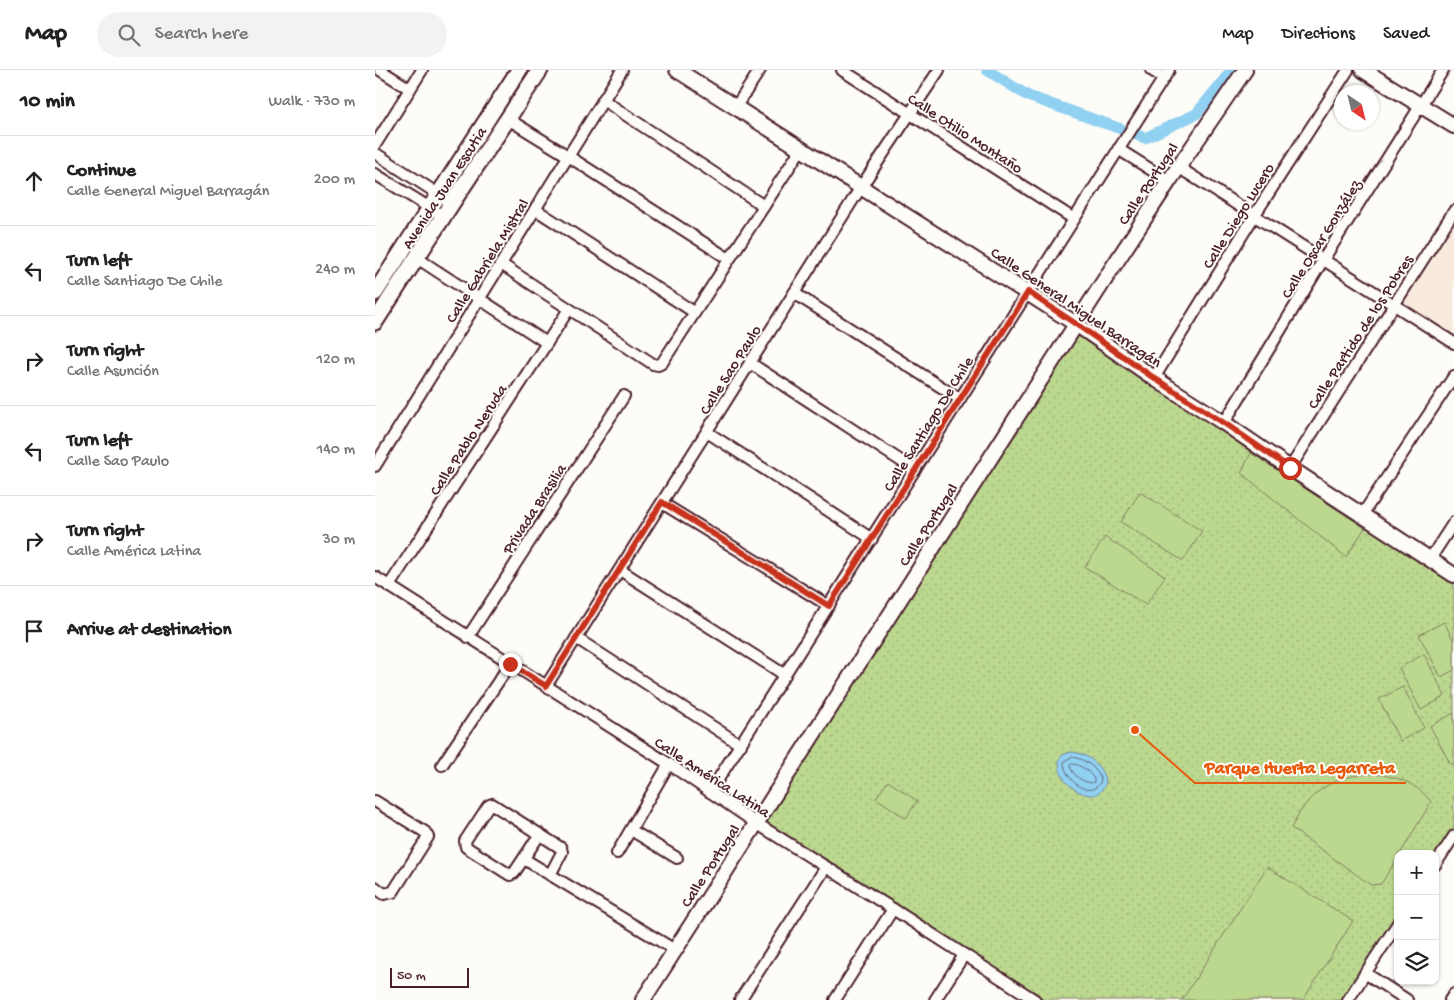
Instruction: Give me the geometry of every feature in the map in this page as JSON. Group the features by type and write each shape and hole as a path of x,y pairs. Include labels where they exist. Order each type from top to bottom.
{"main road":[{"name":"Avenida Juan Escutia","path":"376,290 519,70"},
{"name":"Avenida Juan Escutia","path":"375,322 540,70"},
{"name":"Calle General Miguel Barragán","path":"677,70 1028,292 1154,378 1454,575"},
{"name":"Calle Portugal","path":"643,1000 1076,324 1169,181 1245,70"},
{"path":"1363,70 1454,126"}],"street":[{"path":"380,70 410,89"},
{"path":"375,145 422,70"},
{"name":"Calle Gabriela Mistral","path":"375,466 622,70"},
{"path":"735,108 760,70"},
{"name":"Calle Otilio Montaño","path":"842,70 1074,219"},
{"name":"Calle Sao Paulo","path":"546,686 861,187 939,70"},
{"path":"1151,70 1167,74"},
{"name":"Calle Diego Lucero","path":"1154,378 1254,216 1348,70"},
{"name":"Calle Oscar González","path":"1224,423 1323,260 1443,70"},
{"name":"Calle Santiago De Chile","path":"710,792 1167,74"},
{"path":"603,100 764,206"},
{"path":"508,119 729,259"},
{"path":"501,264 653,364 658,365 801,149"},
{"path":"1118,149 1169,181"},
{"path":"375,153 452,203"},
{"path":"1178,168 1454,343"},
{"path":"375,174 443,216"},
{"path":"535,209 694,312"},
{"name":"Calle Partido de los Pobres","path":"1290,468 1454,210"},
{"path":"417,258 547,343"},
{"path":"376,290 391,298"},
{"path":"794,293 960,399"},
{"name":"Calle Pablo Neruda","path":"389,586 569,309"},
{"path":"750,363 915,470"},
{"path":"1362,515 1454,376"},
{"name":"Privada Brasilia","path":"468,637 624,396"},
{"path":"707,432 872,539"},
{"path":"662,502 829,606"},
{"path":"1429,559 1454,522"},
{"path":"620,570 785,675"},
{"name":"Calle América Latina","path":"375,577 1035,1000"},
{"path":"576,638 741,745"},
{"path":"442,765 510,664"},
{"path":"617,853 669,764"},
{"path":"375,801 425,832 427,836 423,846 391,893 385,894 375,887"},
{"path":"540,834 514,873 508,874 466,847 465,841 488,806 490,804 493,805 540,834 560,847 562,852 551,875"},
{"path":"631,830 677,858"},
{"path":"1439,859 1454,836"},
{"path":"524,859 675,950"},
{"path":"741,1000 826,866"},
{"path":"835,1000 893,909"},
{"path":"1348,1000 1394,929"},
{"path":"935,1000 964,955"},
{"path":"1365,973 1407,1000"},
{"path":"1450,1000 1454,994"}],"shaded area":[{"path":"1454,211 1454,343 1394,305"}],"green space":[{"path":"1076,324 1454,575 1454,836 1439,859 1439,850 1394,850 1394,929 1348,1000 1035,1000 756,823"},
{"path":"1251,453 1365,528 1346,557 1241,473"},
{"path":"1140,492 1202,531 1183,561 1121,522"},
{"path":"1105,537 1165,576 1146,605 1085,567"},
{"path":"1444,622 1454,641 1454,670 1441,677 1419,635"},
{"path":"1424,654 1445,696 1421,710 1399,668"},
{"path":"1403,687 1424,728 1400,741 1379,699"},
{"path":"1454,713 1454,763 1451,765 1430,726"},
{"path":"1360,775 1388,776 1404,781 1419,789 1431,802 1402,850 1394,850 1394,863 1381,884 1371,885 1291,828 1309,800 1316,793 1341,779"},
{"path":"888,781 917,801 906,818 876,798"},
{"path":"1267,867 1353,921 1303,1000 1182,1000"}],"water":[{"path":"1071,752 1083,755 1094,761 1102,771 1106,783 1099,793 1090,795 1080,792 1070,786 1064,779 1060,770 1059,760 1062,755"}],"waterway":[{"path":"987,70 1028,96 1121,129"},
{"path":"1137,135 1145,138 1196,114 1231,70"}],"place":[{"name":"Parque Huerta Legarreta","path":"1135,730"}],"route":[{"path":"510,664 546,686 662,502 829,606 1028,292 1290,468"}]}
